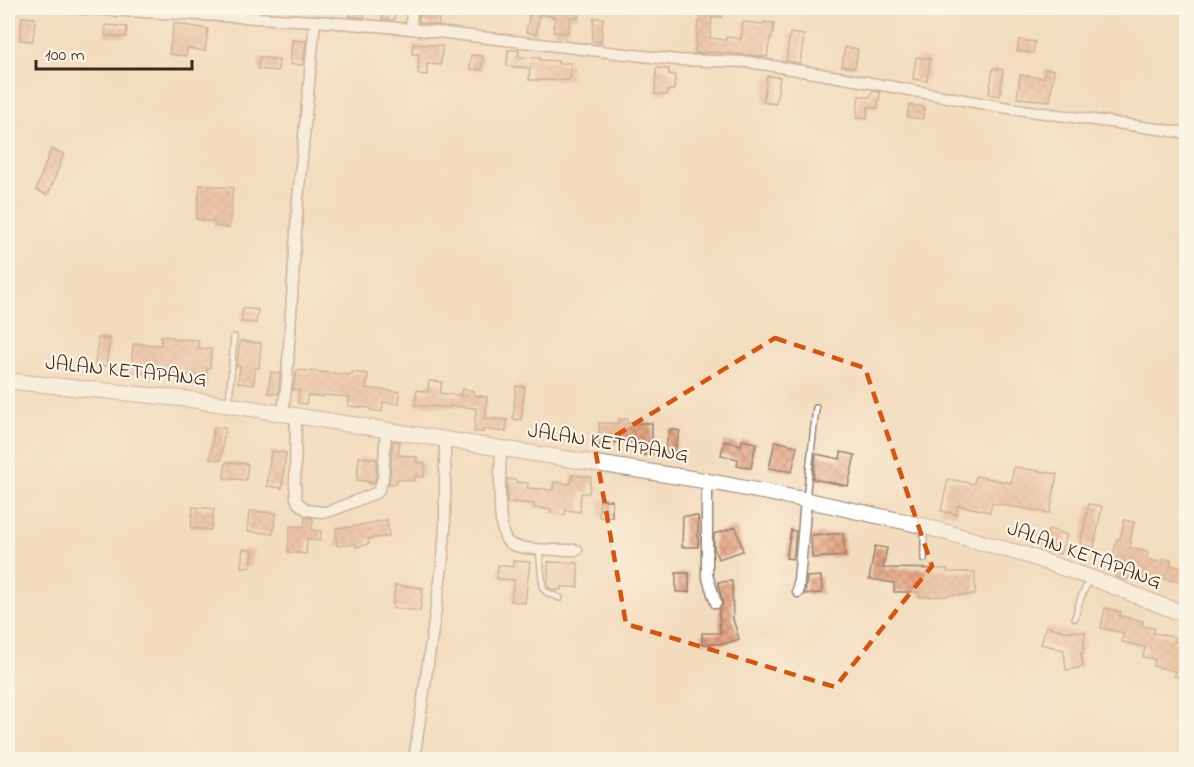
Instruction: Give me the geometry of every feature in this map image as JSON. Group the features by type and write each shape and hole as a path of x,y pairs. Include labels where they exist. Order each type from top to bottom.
{"main road":[{"name":"JALAN KETAPANG","path":"8,381 186,399 290,414 806,500 924,526 1026,555 1186,615"}],"street":[{"path":"8,19 9,8"},
{"path":"68,8 315,21 411,29 677,60 749,62 1002,107 1186,133"},
{"path":"411,29 412,8"},
{"path":"315,21 301,164 287,380 298,503 307,510 331,511 378,492 383,479 386,430"},
{"path":"414,759 442,567 445,530 445,439"},
{"path":"501,448 500,502 502,533 506,540 511,545 539,549 577,550"},
{"path":"707,482 708,574 716,603"},
{"path":"798,592 806,500"}],"lane":[{"path":"229,405 234,337"},
{"path":"806,500 816,408"},
{"path":"924,526 924,559"},
{"path":"539,549 543,588 546,592 560,598"},
{"path":"1075,618 1077,605 1091,578"}],"highlighted area":[{"path":"775,338 865,368 932,566 835,687 626,624 595,448"}],"building":[{"path":"351,8 365,8 364,18 350,16"},
{"path":"383,8 395,8 394,20 382,19"},
{"path":"424,8 439,8 439,25 419,22 419,14 424,14"},
{"path":"526,8 578,8 578,18 570,17 568,33 553,32 555,17 539,14 536,34 526,32 530,13 526,12"},
{"path":"702,8 723,9 722,17 712,16 710,38 741,39 743,22 774,23 767,57 695,53 698,22 700,22"},
{"path":"22,17 35,18 33,41 20,40"},
{"path":"594,18 603,18 601,42 592,41"},
{"path":"174,23 208,29 205,51 187,48 186,56 169,54"},
{"path":"106,25 127,27 126,37 105,36"},
{"path":"790,33 804,35 800,63 786,61"},
{"path":"292,40 306,41 303,65 290,64"},
{"path":"1019,40 1035,42 1033,53 1017,51"},
{"path":"413,44 442,46 441,65 427,64 427,75 418,74 419,54 412,54"},
{"path":"845,47 858,49 855,68 842,66"},
{"path":"508,50 519,50 518,57 571,63 570,80 529,80 530,68 507,66"},
{"path":"471,55 483,56 482,70 470,69"},
{"path":"259,57 279,60 278,71 258,69"},
{"path":"916,57 930,59 927,81 913,79"},
{"path":"656,68 669,69 669,74 675,75 674,90 668,90 667,95 655,94"},
{"path":"993,68 1003,70 1000,96 989,94"},
{"path":"1045,69 1054,70 1050,101 1017,98 1020,75 1044,78"},
{"path":"767,76 780,77 776,104 763,102"},
{"path":"872,91 880,92 878,108 868,107 867,119 856,118 859,96 871,97"},
{"path":"909,105 924,107 923,119 907,117"},
{"path":"51,149 64,154 48,195 36,190"},
{"path":"200,185 233,188 229,228 214,226 215,222 196,219"},
{"path":"243,308 258,310 256,323 241,322"},
{"path":"161,336 198,340 198,348 211,349 210,368 207,368 207,386 198,386 199,376 151,372 131,373 133,344 161,345"},
{"path":"98,338 110,339 106,366 95,365"},
{"path":"240,341 261,343 259,368 255,368 254,385 238,383 240,366 237,366"},
{"path":"297,370 352,375 352,372 368,374 366,388 400,392 399,404 383,402 382,412 370,410 370,408 348,406 349,397 323,395 323,397 308,395 306,404 298,403 299,390 293,390"},
{"path":"271,372 280,373 278,394 268,393"},
{"path":"429,381 442,382 440,393 461,396 462,389 473,391 473,395 487,397 485,418 507,420 506,432 483,429 483,432 474,432 476,408 415,405 417,390 428,392"},
{"path":"516,386 525,387 521,420 513,419"},
{"path":"619,419 627,419 627,423 652,423 652,455 640,455 640,442 599,444 599,423 619,423"},
{"path":"214,427 225,428 221,460 210,459"},
{"path":"670,429 680,431 673,457 663,455"},
{"path":"742,440 756,443 751,468 737,466 738,459 721,455 724,441 741,445"},
{"path":"393,441 400,442 398,455 417,457 416,462 425,463 424,477 414,476 414,481 397,479 396,484 389,484"},
{"path":"775,441 797,446 792,472 769,468"},
{"path":"271,451 286,453 282,488 267,486"},
{"path":"841,452 855,455 848,486 813,479 816,454 840,459"},
{"path":"359,457 377,459 376,477 373,484 357,480"},
{"path":"226,462 248,464 246,480 224,478"},
{"path":"1014,467 1057,474 1050,513 992,503 990,512 958,505 956,514 941,511 948,479 974,484 976,476 1011,483"},
{"path":"572,475 591,477 589,493 581,493 580,512 566,510 565,515 551,513 551,509 534,508 534,504 507,503 507,479 528,483 527,488 553,490 554,482 571,484"},
{"path":"600,500 612,500 612,517 599,517"},
{"path":"1089,504 1102,506 1094,547 1080,544"},
{"path":"193,507 214,509 211,530 191,528"},
{"path":"249,511 276,513 273,534 247,531"},
{"path":"683,516 698,516 698,547 682,547"},
{"path":"305,517 313,518 312,530 321,531 320,541 307,539 306,554 288,552 290,526 304,527"},
{"path":"387,520 389,536 368,539 369,544 356,547 356,544 337,546 336,528"},
{"path":"1124,520 1134,522 1130,548 1148,552 1146,559 1163,563 1163,559 1171,560 1170,565 1186,569 1186,583 1155,577 1154,581 1142,578 1141,581 1126,578 1125,580 1114,576 1116,567 1111,566"},
{"path":"736,527 743,551 718,559 714,548 714,534"},
{"path":"1049,529 1067,535 1060,554 1043,548"},
{"path":"791,530 796,531 793,559 786,558"},
{"path":"843,533 845,556 812,558 811,535"},
{"path":"875,546 887,548 883,568 975,572 975,595 919,597 919,592 894,592 894,583 869,579"},
{"path":"243,549 253,550 251,567 241,567"},
{"path":"513,561 530,562 525,603 511,601 514,580 497,579 498,565 513,567"},
{"path":"548,562 578,563 578,587 561,587 561,590 549,588"},
{"path":"676,573 689,573 689,592 676,592"},
{"path":"821,576 822,593 805,594 807,577"},
{"path":"732,581 733,619 739,639 724,644 702,644 702,633 720,633 719,610 723,604 718,582"},
{"path":"395,585 423,588 420,611 393,608"},
{"path":"1105,608 1121,612 1120,616 1143,621 1142,626 1154,628 1153,633 1175,637 1174,641 1186,644 1185,678 1174,676 1175,671 1153,666 1155,659 1143,657 1145,647 1122,642 1124,633 1101,628"},
{"path":"1046,626 1064,631 1085,632 1083,653 1081,653 1083,667 1066,670 1064,650 1041,644"}]}
